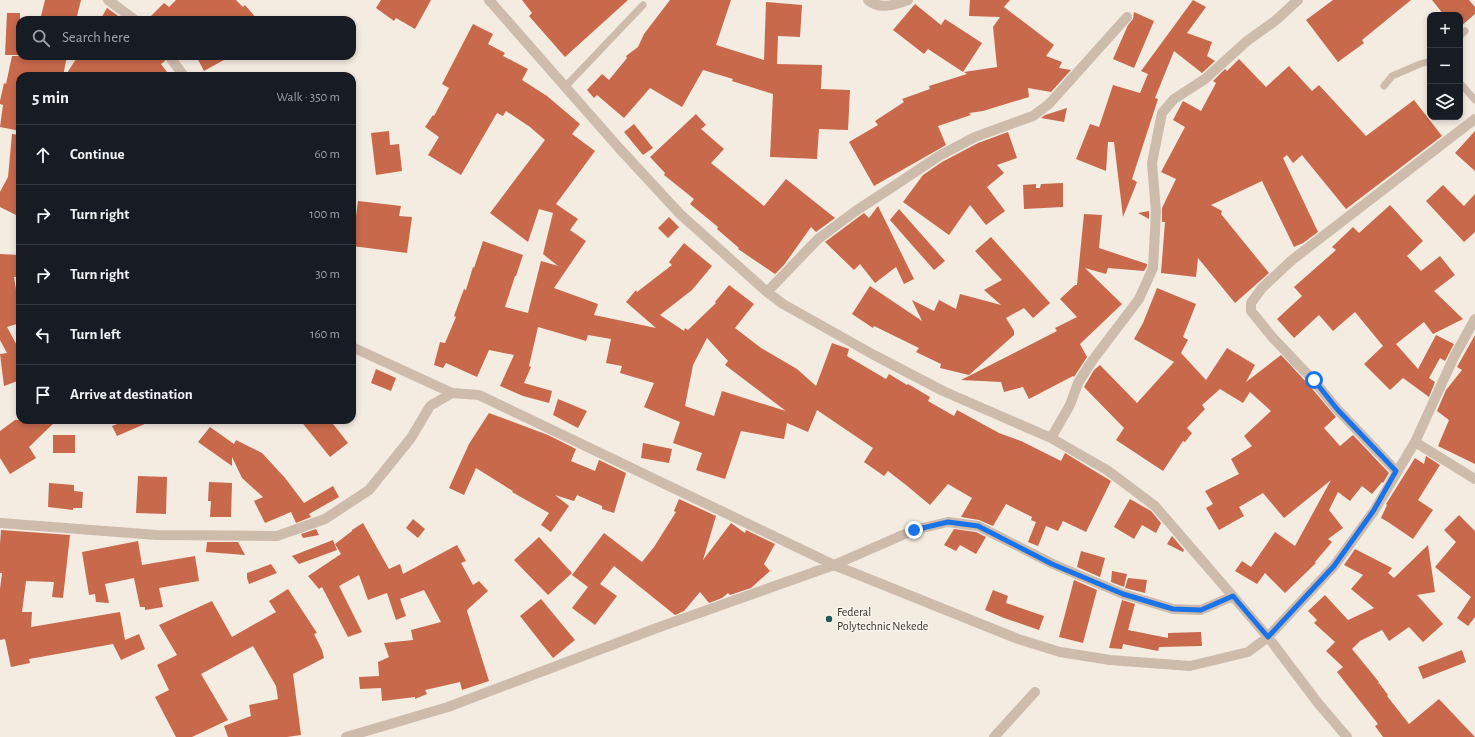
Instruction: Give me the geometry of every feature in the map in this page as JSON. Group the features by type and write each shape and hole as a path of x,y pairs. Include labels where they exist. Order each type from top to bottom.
{"street":[{"path":"108,0 130,16"},
{"path":"490,0 619,148 680,214 768,292 789,307 874,355 943,391 1052,438 1107,470 1155,506 1268,637 1318,703 1347,737"},
{"path":"868,0 872,3 891,6 908,0"},
{"path":"1052,438 1070,405 1078,383 1092,361 1138,299 1153,268 1156,212 1152,162 1162,113 1174,99 1205,79 1247,41 1275,21 1298,0"},
{"path":"768,292 818,239 857,210 945,153 975,137 1033,116 1049,104 1127,17"},
{"path":"172,60 181,72"},
{"path":"1396,471 1337,409 1314,380 1273,338 1251,311 1252,303 1262,288 1292,260 1475,119"},
{"path":"356,349 452,393 479,395 834,565 1018,639 1060,652 1110,660 1190,666 1248,652 1268,637 1334,566 1374,510 1396,471 1415,442 1454,357 1475,319"},
{"path":"0,523 157,535 277,536 325,520 369,490 411,438 430,406 452,393"},
{"path":"1415,442 1475,479"},
{"path":"346,737 448,707 647,632 834,565 914,530 948,522 978,526 1052,564 1123,594 1173,609 1201,610 1233,596"},
{"path":"994,737 1035,692"}],"lane":[{"path":"565,87 643,5"},
{"path":"1384,86 1392,76 1427,62"},
{"path":"1461,84 1475,100"}],"building":[{"path":"45,0 81,0 77,16 41,16"},
{"path":"176,0 236,0 243,7 245,5 255,16 151,16 164,3 169,7"},
{"path":"381,0 431,0 415,29 396,18 394,21 376,8"},
{"path":"522,0 628,0 565,57 529,16 532,13"},
{"path":"670,0 731,0 716,45 764,60 766,2 802,5 800,37 778,36 777,64 822,65 821,89 850,90 848,130 819,129 817,159 770,157 773,94 732,81 733,79 703,70 682,107 650,88 624,118 597,95 594,98 587,90 602,74 609,80 627,58 626,56 638,47 644,34"},
{"path":"970,0 1010,0 1004,7 1054,45 1046,56 1062,62 1059,68 1071,70 1051,92 1028,88 1029,97 983,111 969,113 971,115 938,126 946,145 874,186 849,142 878,125 875,121 904,102 902,99 930,89 929,86 967,74 964,72 997,67 993,27 1000,17 969,16"},
{"path":"1193,0 1206,7 1187,33 1212,42 1207,56 1215,61 1202,73 1174,51 1155,98 1158,99 1132,179 1137,182 1123,217 1114,142 1108,142 1106,171 1076,159 1090,124 1099,127 1113,85 1140,93 1148,74 1141,71"},
{"path":"1333,0 1411,0 1362,40 1364,43 1338,62 1306,20"},
{"path":"1432,0 1469,0 1475,7 1475,14 1463,24 1463,12 1442,12"},
{"path":"915,4 941,25 945,19 982,43 963,72 928,49 924,54 893,30"},
{"path":"107,8 118,16 102,16"},
{"path":"1134,12 1154,21 1134,68 1113,59 1128,25 1133,19"},
{"path":"7,13 20,13 20,16 16,16 16,55 5,55"},
{"path":"473,24 493,34 488,44 505,53 503,56 528,69 522,80 547,96 580,124 572,134 595,151 556,204 578,219 570,230 586,241 554,288 598,304 594,315 656,328 626,302 636,290 637,292 672,265 669,262 684,243 712,266 692,290 660,315 684,331 685,328 688,330 716,303 715,302 729,285 754,304 735,328 761,348 797,369 816,386 832,343 849,349 847,356 886,379 889,374 930,397 928,401 954,416 957,410 999,433 1021,441 1061,461 1065,453 1111,481 1086,532 1063,521 1058,531 1046,526 1038,546 1028,542 1036,522 1031,520 1032,517 1006,504 993,526 979,520 961,517 972,498 948,484 930,505 888,471 884,476 864,462 873,448 817,410 808,432 787,423 784,439 741,431 725,479 696,470 702,453 673,443 680,422 644,407 654,383 620,373 622,366 606,363 611,339 588,335 586,341 538,327 529,366 531,367 524,383 552,391 549,403 523,396 500,386 514,355 489,350 477,377 446,363 443,368 434,365 440,342 445,343 456,317 454,316 464,289 466,290 483,241 523,255 505,307 528,313 541,261 558,266 543,254 553,213 539,209 528,242 490,213 545,140 530,127 506,111 503,116 497,113 461,175 428,155 439,137 425,127 433,115 434,116 449,88 442,84","holes":["707,338 728,361 725,365 786,411 722,391 714,416 685,406 693,365"]},
{"path":"12,56 16,56 16,60 66,60 64,72 16,72 16,130 0,127 3,105 0,104 0,101 4,83 6,84"},
{"path":"1239,59 1266,87 1289,66 1312,91 1319,85 1366,136 1414,100 1427,117 1427,120 1430,120 1442,136 1346,209 1302,155 1293,163 1287,155 1283,158 1318,232 1303,243 1294,247 1262,181 1211,205 1222,211 1221,214 1269,273 1235,303 1198,258 1196,277 1161,273 1165,222 1162,222 1162,208 1176,179 1161,172 1185,127 1173,120 1183,101 1201,111 1216,83 1213,81 1225,69 1227,71"},
{"path":"75,60 165,60 161,64 167,72 68,72"},
{"path":"198,60 224,60 204,71"},
{"path":"1067,108 1064,122 1041,118 1045,115"},
{"path":"696,114 706,125 701,129 724,149 711,163 764,206 786,179 835,218 816,232 811,227 784,265 775,274 738,249 739,248 717,229 718,227 690,204 694,199 664,175 665,173 650,157"},
{"path":"634,124 653,148 643,155 624,132"},
{"path":"389,131 390,145 399,144 402,171 376,175 371,133"},
{"path":"1475,131 1475,171 1455,153"},
{"path":"1008,132 1017,158 997,165 1004,173 987,187 1005,211 986,225 970,205 949,235 903,202 923,175 942,162 978,143"},
{"path":"12,134 16,134 16,215 0,207 0,192 8,177"},
{"path":"1063,183 1063,207 1024,209 1023,185 1036,184 1036,188 1040,188 1041,184"},
{"path":"1443,185 1464,206 1475,194 1475,232 1464,242 1426,201"},
{"path":"358,201 401,206 399,216 412,217 407,253 356,247 356,216"},
{"path":"1390,205 1423,241 1407,256 1421,271 1440,256 1455,275 1434,291 1463,319 1433,334 1424,322 1396,344 1418,369 1436,335 1454,344 1445,361 1440,358 1429,378 1435,382 1429,397 1403,378 1390,390 1364,364 1383,346 1355,312 1333,331 1319,315 1294,338 1277,319 1302,296 1294,287 1336,250 1332,247 1353,227 1359,233"},
{"path":"878,206 914,279 904,284 896,267 875,283 860,264 854,270 825,242 864,213 869,218"},
{"path":"899,209 945,261 934,270 890,220"},
{"path":"1149,211 1149,219 1138,213"},
{"path":"1084,214 1102,215 1099,248 1147,264 1147,266 1144,271 1108,268 1106,274 1085,268 1122,304 1080,344 1087,357 1074,377 1073,376 1029,399 1023,387 1004,392 1001,382 961,380 1057,331 1055,328 1077,317 1060,299 1075,285 1077,285"},
{"path":"669,217 679,227 668,238 658,228"},
{"path":"991,237 1050,303 1033,318 1024,308 1006,318 1014,331 1014,335 969,375 940,368 941,364 916,352 919,348 874,326 873,328 852,314 870,286 922,321 912,300 934,311 939,300 956,309 960,294 1001,305 984,290 1002,280 975,251"},
{"path":"0,254 16,255 16,277 14,277 16,290 16,324 7,327 16,344 16,382 4,386 0,354 7,353 0,340"},
{"path":"1157,288 1196,304 1183,337 1188,340 1181,353 1206,380 1227,348 1255,365 1246,382 1281,355 1336,417 1324,428 1340,446 1353,435 1389,473 1383,483 1382,482 1372,494 1362,486 1350,501 1338,492 1329,510 1343,528 1328,539 1332,542 1315,562 1316,563 1285,593 1265,573 1257,584 1235,571 1242,561 1251,567 1275,532 1295,546 1331,480 1284,518 1263,493 1239,507 1244,516 1219,530 1206,508 1213,504 1205,491 1239,474 1231,459 1252,446 1244,436 1271,411 1250,392 1243,403 1220,389 1202,405 1205,409 1187,428 1192,433 1185,442 1183,441 1163,471 1116,440 1124,428 1084,387 1094,370 1100,365 1137,403 1174,362 1134,339 1143,323"},
{"path":"1475,335 1475,464 1438,446 1449,420 1437,411 1446,390 1462,370 1457,367"},
{"path":"376,369 396,378 391,391 371,383"},
{"path":"558,399 587,411 578,428 553,415"},
{"path":"489,413 548,435 576,449 571,461 595,471 599,460 626,473 614,513 602,509 602,506 577,495 574,501 555,495 569,506 551,532 541,525 549,513 512,492 513,491 476,468 464,495 449,488 469,444"},
{"path":"15,420 16,424 53,424 29,447 36,458 10,474 0,458 0,431"},
{"path":"117,424 145,424 117,436 112,426"},
{"path":"303,424 333,424 348,443 330,457"},
{"path":"210,427 234,444 236,440 262,453 285,478 304,503 333,486 339,497 309,514 311,517 296,523 291,512 265,523 254,501 263,497 242,478 232,457 232,466 198,442"},
{"path":"53,435 75,435 75,453 53,453"},
{"path":"643,443 672,449 669,463 641,458"},
{"path":"1426,456 1440,465 1418,500 1433,510 1413,539 1381,518 1387,505 1386,504 1415,458 1424,464"},
{"path":"138,476 167,477 166,514 136,513"},
{"path":"209,482 232,483 231,517 210,517 211,501 208,501"},
{"path":"49,483 74,485 74,491 83,492 82,508 73,508 73,510 48,507"},
{"path":"679,499 716,516 703,560 731,523 745,533 746,530 775,544 764,564 770,571 751,588 730,595 728,593 722,598 709,603 700,592 684,611 675,615 614,566 600,584 617,596 595,625 572,608 588,587 572,575 604,533 642,562 654,547 676,512 674,511"},
{"path":"1130,499 1151,511 1161,523 1156,533 1142,525 1134,539 1114,527"},
{"path":"1459,515 1475,531 1475,617 1468,626 1457,618 1471,597 1435,567 1456,542 1444,530"},
{"path":"413,519 425,529 418,538 406,528"},
{"path":"363,523 389,569 400,564 403,574 457,545 466,561 461,563 473,585 479,581 488,591 467,611 489,681 462,690 460,682 425,690 427,694 415,699 415,697 382,701 381,688 360,689 359,677 379,676 378,662 389,657 384,643 413,640 411,630 441,622 424,590 400,599 406,616 396,620 387,593 368,600 359,575 339,586 362,632 348,637 322,587 319,589 308,576 341,554 335,544"},
{"path":"316,529 319,535 303,538 301,534"},
{"path":"954,529 976,532 986,537 976,554 960,545 956,551 944,545"},
{"path":"1,530 70,535 63,598 52,597 54,582 26,581 22,612 32,612 31,627 120,612 125,640 139,634 145,649 121,660 113,644 29,659 30,663 11,667 5,639 0,640 0,589 2,573 0,573"},
{"path":"1172,536 1184,550 1183,552 1167,544"},
{"path":"539,537 572,573 548,595 514,560"},
{"path":"333,540 337,550 299,564 292,556"},
{"path":"138,541 142,565 195,556 199,581 159,588 163,607 145,610 145,607 140,607 134,578 105,584 109,603 96,602 95,594 89,595 82,552"},
{"path":"207,542 238,542 245,555 206,552"},
{"path":"1428,545 1435,592 1417,595 1443,624 1423,642 1409,627 1389,641 1382,630 1360,641 1352,649 1379,682 1377,684 1379,683 1388,695 1387,696 1409,724 1439,699 1475,737 1383,737 1375,726 1378,724 1337,672 1343,667 1326,651 1335,642 1314,623 1317,620 1308,611 1325,595 1348,620 1374,608 1351,589 1363,575 1344,565 1355,549 1392,568 1388,573 1394,578"},
{"path":"1081,551 1105,558 1100,577 1077,567"},
{"path":"271,564 277,573 249,584 247,573"},
{"path":"1112,571 1127,574 1124,587 1111,582"},
{"path":"1128,578 1147,580 1145,593 1125,588"},
{"path":"1074,580 1097,590 1083,643 1059,637"},
{"path":"288,589 317,633 314,634 322,650 324,658 293,674 301,735 287,737 228,737 224,726 251,716 249,705 278,699 276,686 253,646 201,674 228,720 192,737 176,737 155,697 169,690 157,665 177,655 159,625 212,601 232,637 276,612 269,601"},
{"path":"993,590 1008,596 1006,603 1044,616 1039,630 985,610"},
{"path":"541,599 575,640 553,658 520,616"},
{"path":"1122,600 1135,604 1128,630 1168,638 1168,633 1201,632 1202,646 1159,647 1158,651 1123,644 1122,649 1109,648"},
{"path":"1462,650 1466,662 1423,679 1418,667"}],"place":[{"name":"Federal Polytechnic Nekede","path":"829,619"}],"route":[{"path":"914,530 948,522 978,526 1052,564 1123,594 1173,609 1201,610 1233,596 1268,637 1334,566 1374,510 1396,471 1337,409 1314,380"}]}
